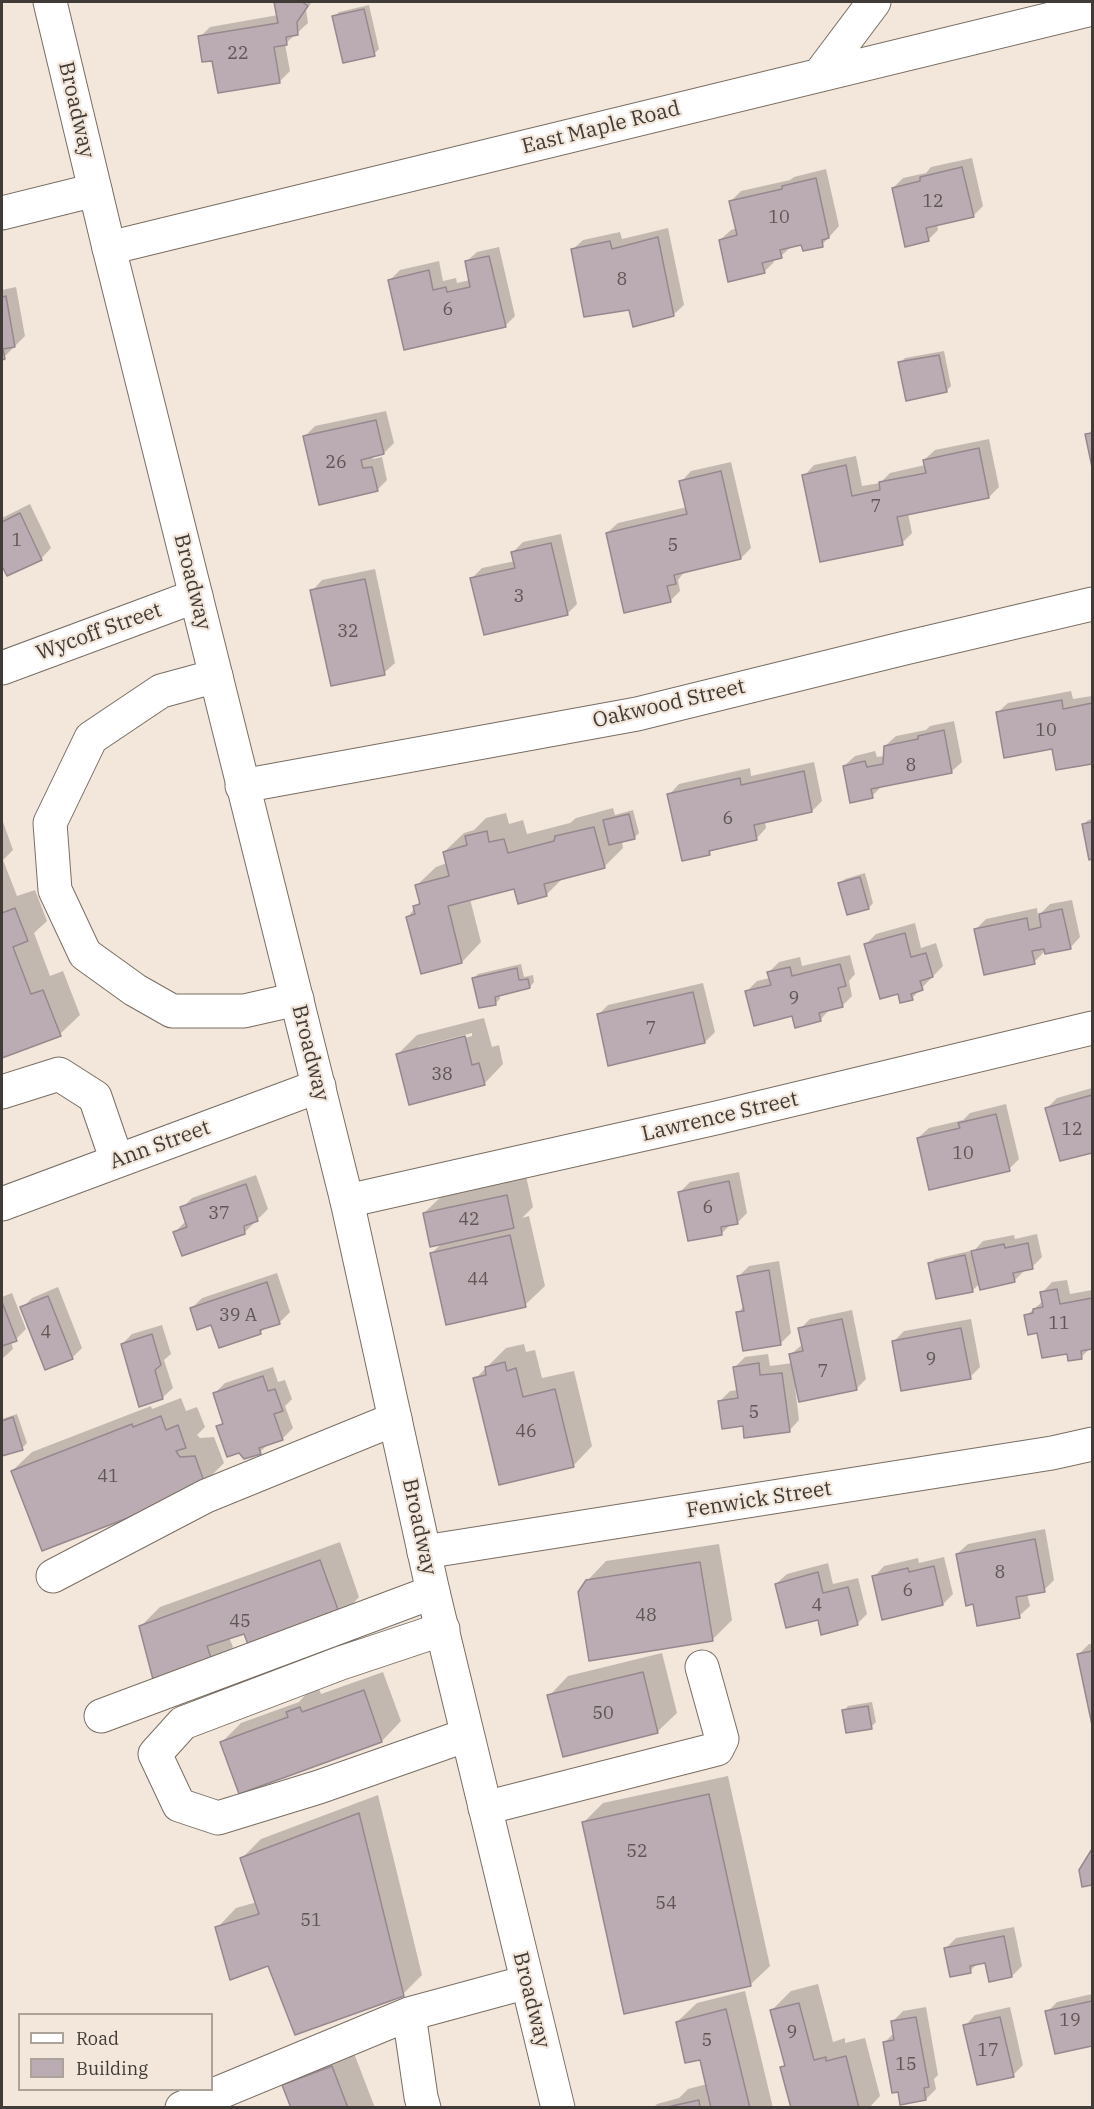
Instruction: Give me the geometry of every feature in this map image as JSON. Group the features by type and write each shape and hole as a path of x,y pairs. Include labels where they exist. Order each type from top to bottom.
{"street":[{"name":"Broadway","path":"50,2 242,786 347,1201 433,1592 558,2108"},
{"path":"820,74 874,2"},
{"name":"East Maple Road","path":"109,248 1092,9"},
{"path":"2,213 95,190"},
{"name":"Wycoff Street","path":"2,668 196,596"},
{"name":"Oakwood Street","path":"242,786 638,714 1092,604"},
{"path":"216,676 160,691 91,738 50,823 55,890 85,954 135,990 172,1011 244,1011 297,999"},
{"name":"Lawrence Street","path":"347,1201 704,1121 1092,1028"},
{"path":"2,1092 59,1074 95,1097 117,1161"},
{"name":"Ann Street","path":"2,1204 319,1086"},
{"path":"52,1576 206,1496 395,1419"},
{"name":"Fenwick Street","path":"424,1552 1052,1453 1092,1444"},
{"path":"101,1716 433,1592"},
{"path":"443,1629 341,1663 183,1723 155,1754 179,1805 218,1818 319,1787 467,1735"},
{"path":"485,1809 717,1749 722,1740 702,1667"},
{"path":"182,2108 409,2014 527,1982"},
{"path":"409,2014 424,2108"}],"building":[{"path":"274,2 302,2 308,6 297,22 298,35 286,37 287,45 274,47 280,83 218,93 212,61 202,62 198,36 278,23"},
{"path":"364,9 375,56 343,63 332,16"},
{"path":"962,167 974,217 926,228 929,241 905,247 892,188 920,181 920,177"},
{"path":"816,178 829,238 822,240 823,247 803,251 801,245 780,250 782,258 762,263 765,273 728,282 719,240 737,235 729,201 782,189 782,186"},
{"path":"658,237 674,316 633,327 629,310 584,317 571,249 610,241 612,249"},
{"path":"489,256 506,327 404,350 388,280 429,270 433,290 446,287 447,292 470,287 465,261"},
{"path":"6,296 15,347 3,349 5,359 2,360 2,297"},
{"path":"939,355 947,392 906,401 898,362"},
{"path":"376,420 384,454 361,460 363,468 372,467 378,491 319,505 303,436"},
{"path":"1092,433 1092,467 1085,434"},
{"path":"979,448 989,498 897,517 903,545 820,562 802,475 846,465 852,496 880,490 879,482 926,473 923,460"},
{"path":"721,471 741,559 674,575 676,584 667,586 671,602 624,613 606,533 687,514 679,481"},
{"path":"20,513 42,560 7,576 2,568 2,522"},
{"path":"551,543 568,615 484,635 470,578 515,568 511,552"},
{"path":"365,579 385,675 331,686 310,590"},
{"path":"1062,700 1063,709 1092,703 1092,764 1056,770 1052,749 1004,758 996,712"},
{"path":"944,730 952,773 871,789 873,798 850,803 843,766 865,761 867,767 883,764 884,746 918,739 918,736"},
{"path":"804,771 812,812 754,825 757,840 709,851 710,855 682,861 667,794 740,778 741,785"},
{"path":"629,814 635,839 609,845 603,820"},
{"path":"1092,822 1092,859 1089,860 1082,824"},
{"path":"594,827 605,868 544,884 547,896 518,904 514,889 448,906 462,963 421,974 406,917 415,914 413,906 420,904 415,885 449,876 443,852 467,845 465,836 487,831 489,842 504,839 508,853 554,841 555,836"},
{"path":"860,877 869,909 847,915 838,883"},
{"path":"15,908 28,941 13,947 31,994 43,990 61,1036 2,1058 2,913"},
{"path":"1062,909 1071,949 1045,954 1044,949 1032,951 1035,964 984,975 974,929 1027,918 1029,930 1041,927 1039,914"},
{"path":"905,933 911,957 926,953 933,977 920,981 923,990 911,994 913,1000 900,1003 898,994 880,999 864,944"},
{"path":"840,964 846,986 838,988 843,1007 819,1013 821,1021 795,1028 792,1016 754,1026 745,991 771,985 767,972 790,967 792,976"},
{"path":"517,968 519,980 528,979 530,988 495,997 496,1005 479,1008 472,978"},
{"path":"693,992 705,1043 608,1066 597,1014"},
{"path":"465,1036 472,1065 479,1063 485,1085 409,1105 396,1054"},
{"path":"1092,1095 1092,1153 1060,1161 1045,1108"},
{"path":"996,1114 1010,1171 929,1190 917,1138 960,1128 958,1123"},
{"path":"729,1181 738,1224 721,1227 722,1235 688,1241 678,1192"},
{"path":"246,1184 258,1221 244,1226 245,1234 182,1256 173,1232 187,1227 180,1207"},
{"path":"507,1195 514,1228 430,1247 423,1213"},
{"path":"510,1235 526,1307 446,1325 430,1253"},
{"path":"1028,1243 1033,1269 1013,1273 1015,1282 980,1290 971,1251 1004,1244 1005,1248"},
{"path":"965,1255 973,1292 936,1299 928,1263"},
{"path":"769,1270 781,1345 743,1351 736,1312 744,1311 737,1276"},
{"path":"267,1282 280,1324 260,1330 261,1334 219,1348 211,1325 197,1330 190,1308"},
{"path":"1057,1289 1060,1304 1092,1298 1092,1349 1081,1351 1082,1359 1068,1361 1067,1354 1042,1358 1037,1333 1028,1335 1024,1315 1033,1313 1033,1309 1043,1307 1040,1292"},
{"path":"48,1296 73,1359 45,1370 20,1307"},
{"path":"2,1302 17,1341 2,1346"},
{"path":"842,1319 857,1390 799,1402 789,1354 803,1351 798,1328"},
{"path":"961,1328 971,1379 901,1391 892,1341"},
{"path":"152,1334 161,1365 155,1370 163,1399 139,1407 121,1344"},
{"path":"505,1362 507,1371 516,1368 523,1397 555,1389 574,1467 499,1485 473,1378 486,1375 485,1367"},
{"path":"759,1363 760,1375 782,1373 790,1432 744,1438 743,1426 722,1429 718,1401 738,1398 733,1367"},
{"path":"263,1376 268,1391 275,1389 283,1411 274,1414 283,1440 259,1448 261,1454 244,1459 239,1453 227,1457 216,1426 223,1424 213,1393"},
{"path":"161,1416 166,1430 178,1425 186,1448 176,1451 180,1457 195,1456 205,1484 195,1492 42,1551 11,1471 132,1424 133,1427"},
{"path":"13,1417 23,1450 2,1456 2,1421"},
{"path":"1035,1539 1045,1592 1016,1597 1020,1618 977,1626 973,1604 966,1606 956,1554"},
{"path":"320,1560 341,1618 251,1652 244,1634 207,1646 214,1667 155,1687 139,1626"},
{"path":"700,1562 713,1641 589,1661 578,1592 586,1580"},
{"path":"934,1566 943,1605 882,1620 872,1576 908,1568 909,1572"},
{"path":"818,1572 823,1593 848,1587 858,1625 821,1635 818,1620 786,1628 775,1584"},
{"path":"1092,1651 1092,1725 1077,1654"},
{"path":"643,1672 658,1733 563,1757 547,1695"},
{"path":"364,1690 382,1742 239,1794 220,1742 288,1717 286,1712 300,1707 302,1712"},
{"path":"868,1706 872,1729 846,1733 842,1710"},
{"path":"709,1794 751,1986 624,2014 582,1822"},
{"path":"359,1813 404,1996 295,2035 268,1966 230,1980 215,1927 259,1914 240,1858"},
{"path":"1092,1849 1092,1885 1082,1887 1079,1870"},
{"path":"1004,1936 1012,1977 989,1982 985,1963 970,1966 971,1973 950,1977 944,1948"},
{"path":"1092,2001 1092,2046 1055,2054 1045,2011"},
{"path":"799,2003 814,2060 826,2057 826,2061 846,2056 859,2108 791,2108 780,2067 785,2066 770,2010"},
{"path":"726,2009 750,2108 711,2108 700,2060 685,2063 676,2022"},
{"path":"916,2017 929,2087 924,2088 926,2100 900,2105 898,2092 892,2093 883,2042 894,2040 891,2021"},
{"path":"1000,2017 1014,2077 977,2085 963,2025"},
{"path":"332,2066 348,2108 291,2108 282,2085"},
{"path":"699,2100 700,2108 667,2107"}]}
